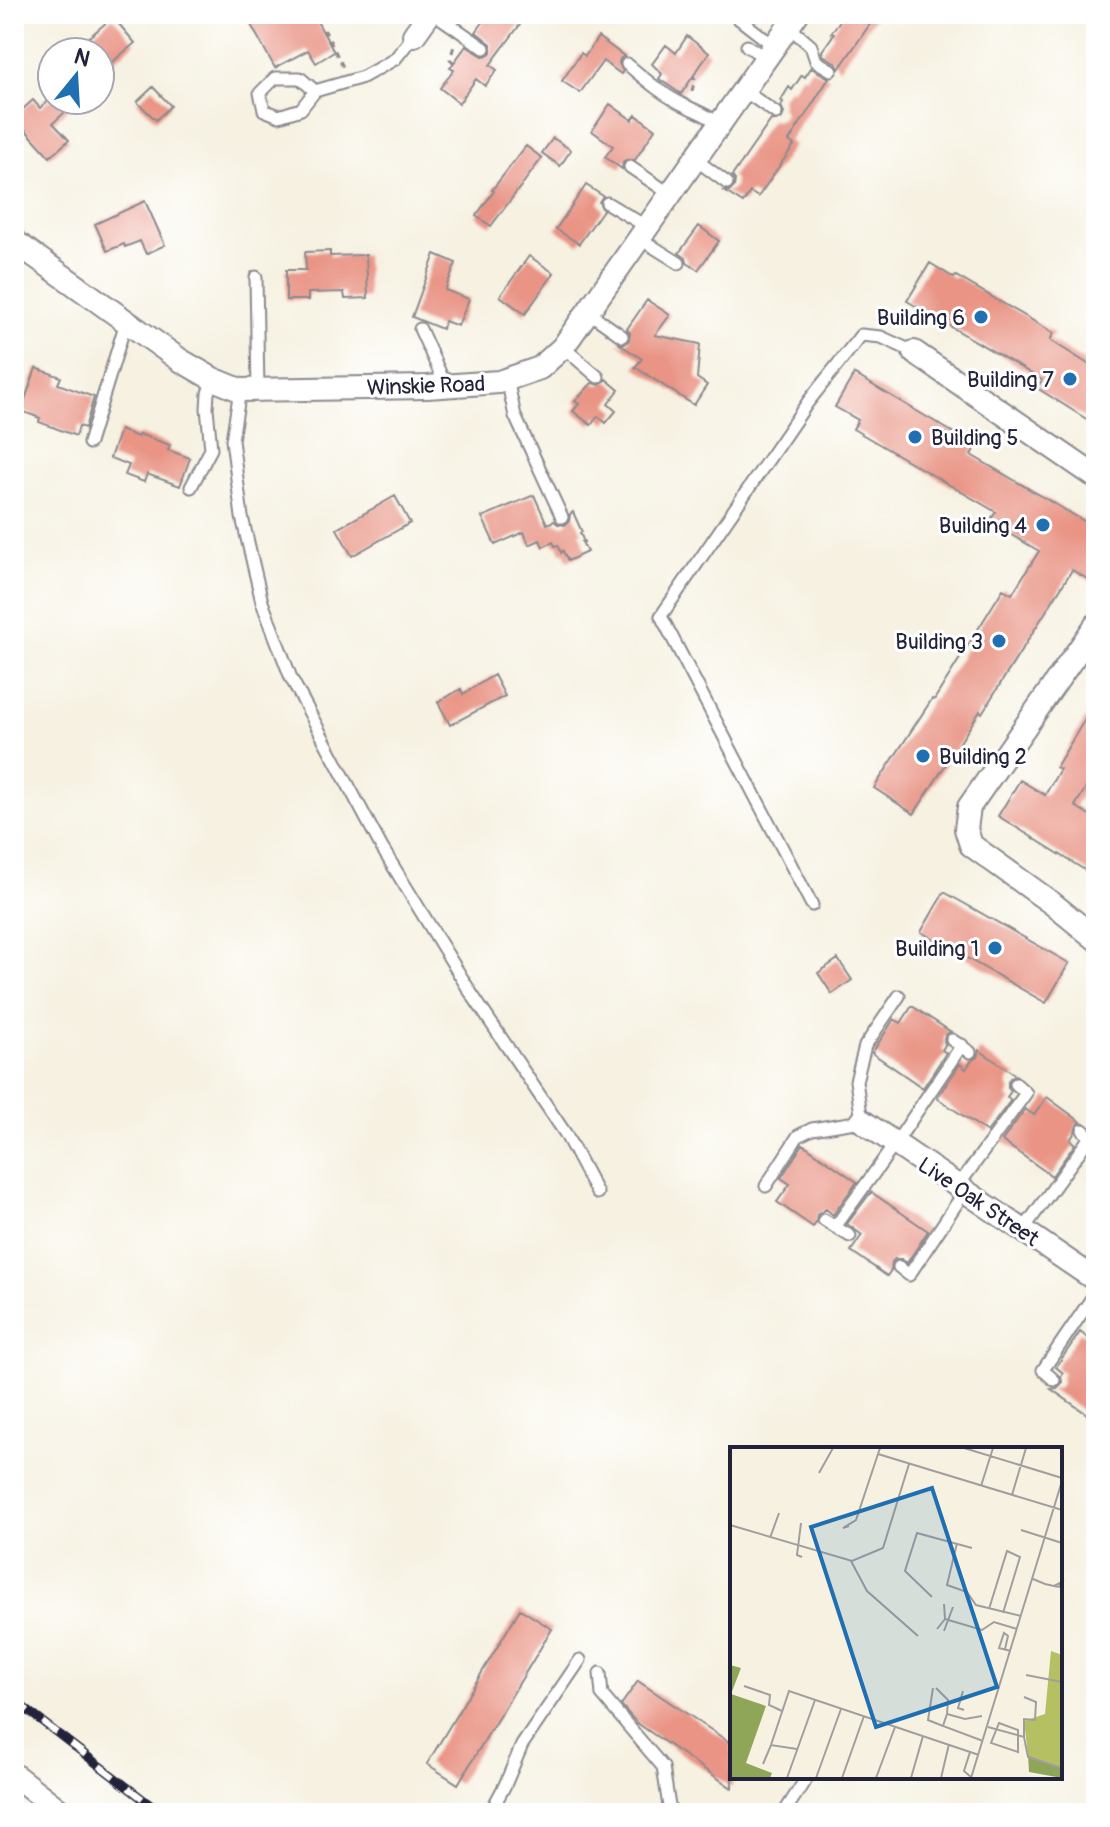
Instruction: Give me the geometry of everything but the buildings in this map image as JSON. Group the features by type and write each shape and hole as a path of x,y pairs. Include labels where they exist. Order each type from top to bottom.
{"street":[{"path":"414,35 432,14"},
{"name":"Winskie Road","path":"14,241 180,360 213,379 249,390 499,382 540,368 563,347 743,90 762,50 792,20"},
{"path":"914,352 1096,477"},
{"path":"1096,625 969,807 966,829 971,845 1096,939"},
{"name":"Live Oak Street","path":"862,1121 1095,1282"},
{"path":"14,1775 63,1813"}],"lane":[{"path":"432,14 484,48"},
{"path":"738,18 762,50"},
{"path":"792,20 811,46 816,61 831,70"},
{"path":"315,91 300,78 275,78 260,93 264,110 279,116 301,109 315,91 363,77 395,59 414,35"},
{"path":"627,64 658,89 686,106 707,114 719,124"},
{"path":"743,90 776,113"},
{"path":"695,159 727,183"},
{"path":"630,167 670,194"},
{"path":"607,203 679,263"},
{"path":"256,277 249,390 232,440 242,517 262,602 291,678 382,848 471,993 565,1133 597,1193"},
{"path":"588,312 622,336"},
{"path":"89,443 126,322"},
{"path":"420,329 446,386"},
{"path":"812,905 661,616 808,402 861,335 881,337 914,352"},
{"path":"563,347 598,377"},
{"path":"191,487 211,449 207,408 213,379"},
{"path":"507,379 515,416 562,517"},
{"path":"766,1186 798,1136 812,1129 862,1121 856,1081 865,1046 899,996"},
{"path":"850,1236 829,1224 895,1144 961,1046"},
{"path":"899,1267 909,1275 1026,1092"},
{"path":"1023,1230 1090,1137 1083,1130"},
{"path":"1054,1380 1043,1370 1095,1282"},
{"path":"490,1813 522,1745 580,1660"},
{"path":"600,1673 602,1695 663,1767 670,1813"},
{"path":"784,1813 806,1779"}],"path":[{"path":"323,32 350,81"}],"railway":[{"path":"14,1700 161,1813"}],"place":[{"name":"Building 6","path":"981,317"},
{"name":"Building 7","path":"1070,379"},
{"name":"Building 5","path":"915,437"},
{"name":"Building 4","path":"1043,525"},
{"name":"Building 3","path":"999,641"},
{"name":"Building 2","path":"923,756"},
{"name":"Building 1","path":"995,948"}]}
